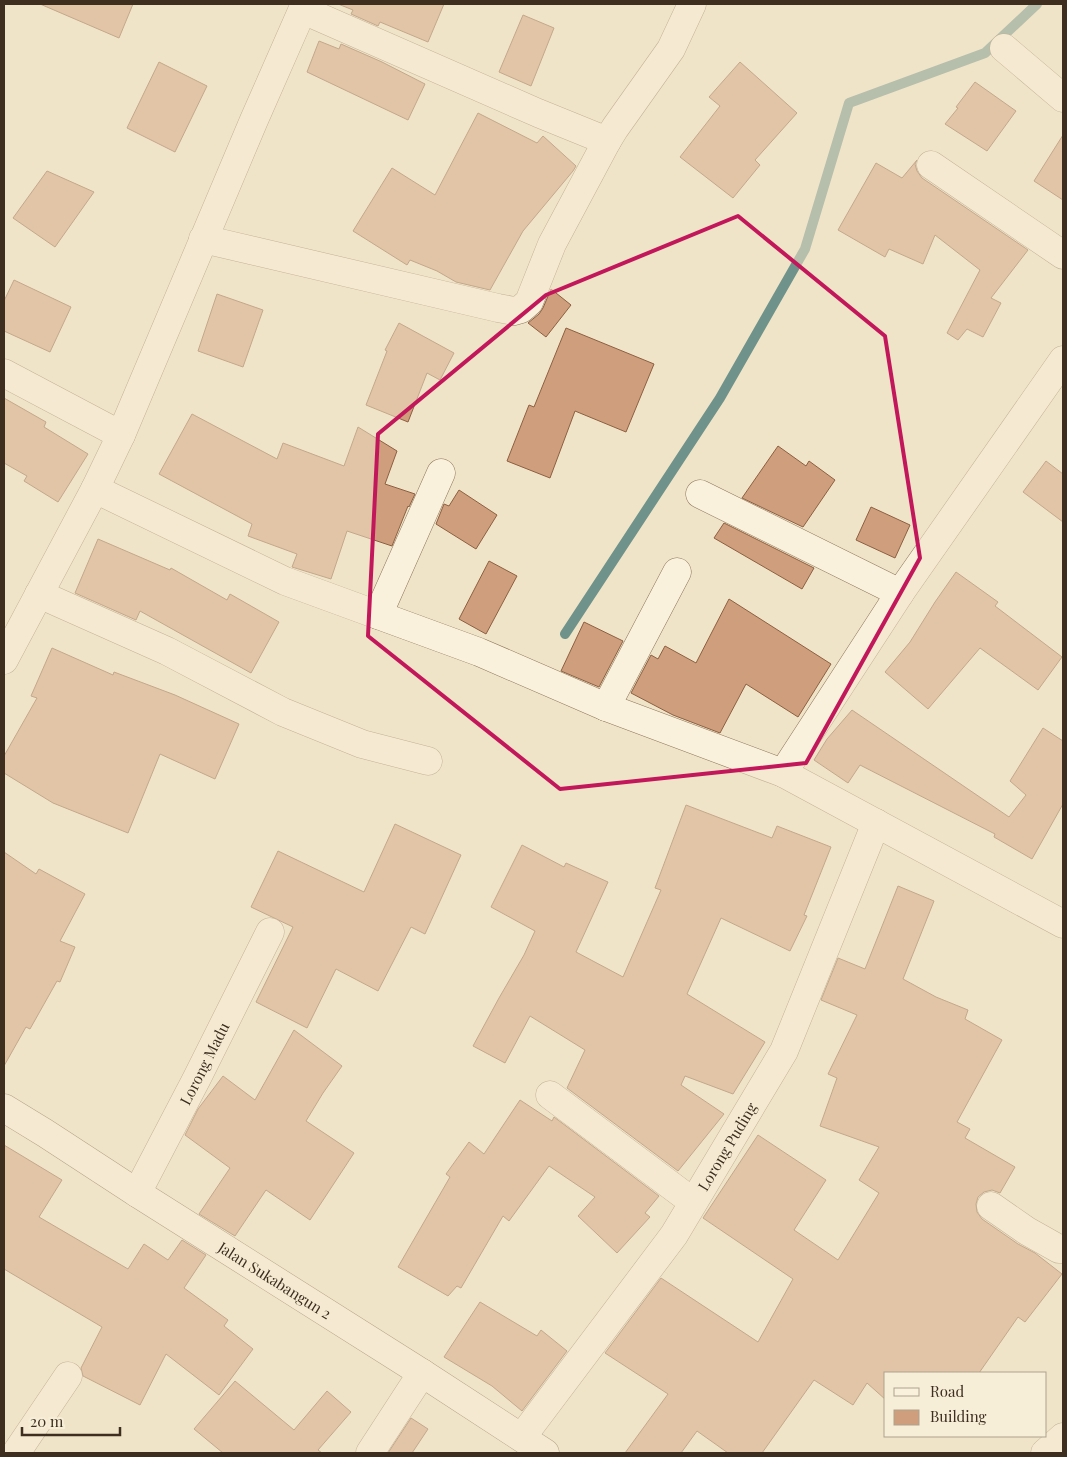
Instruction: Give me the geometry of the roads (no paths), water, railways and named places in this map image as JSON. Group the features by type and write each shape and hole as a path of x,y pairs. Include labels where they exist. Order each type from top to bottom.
{"street":[{"path":"4,660 95,490 121,434 304,7 538,113 607,141"},
{"path":"204,239 514,311 521,309 529,302 552,244 607,141 671,49 683,7"},
{"path":"1004,48 1063,98"},
{"path":"931,165 1063,256"},
{"path":"783,773 900,593 1063,360"},
{"path":"4,373 121,434"},
{"path":"378,615 441,473"},
{"path":"95,490 285,581 479,652 606,706 783,773 1063,924"},
{"path":"700,494 900,593"},
{"path":"606,706 677,572"},
{"path":"39,594 167,651 283,712 362,744 428,761"},
{"name":"Lorong Puding","path":"522,1437 674,1235 784,1051 876,823"},
{"name":"Lorong Madu","path":"137,1194 270,932"},
{"path":"550,1095 694,1202"},
{"name":"Jalan Sukabangun 2","path":"4,1108 545,1453"},
{"path":"991,1206 1028,1231 1058,1249 1063,1250"},
{"path":"370,1453 422,1373"},
{"path":"16,1453 68,1376"},
{"path":"1045,1453 1063,1437"}],"waterway":[{"path":"565,634 720,398 805,249 849,103 985,53 1037,4"}]}
